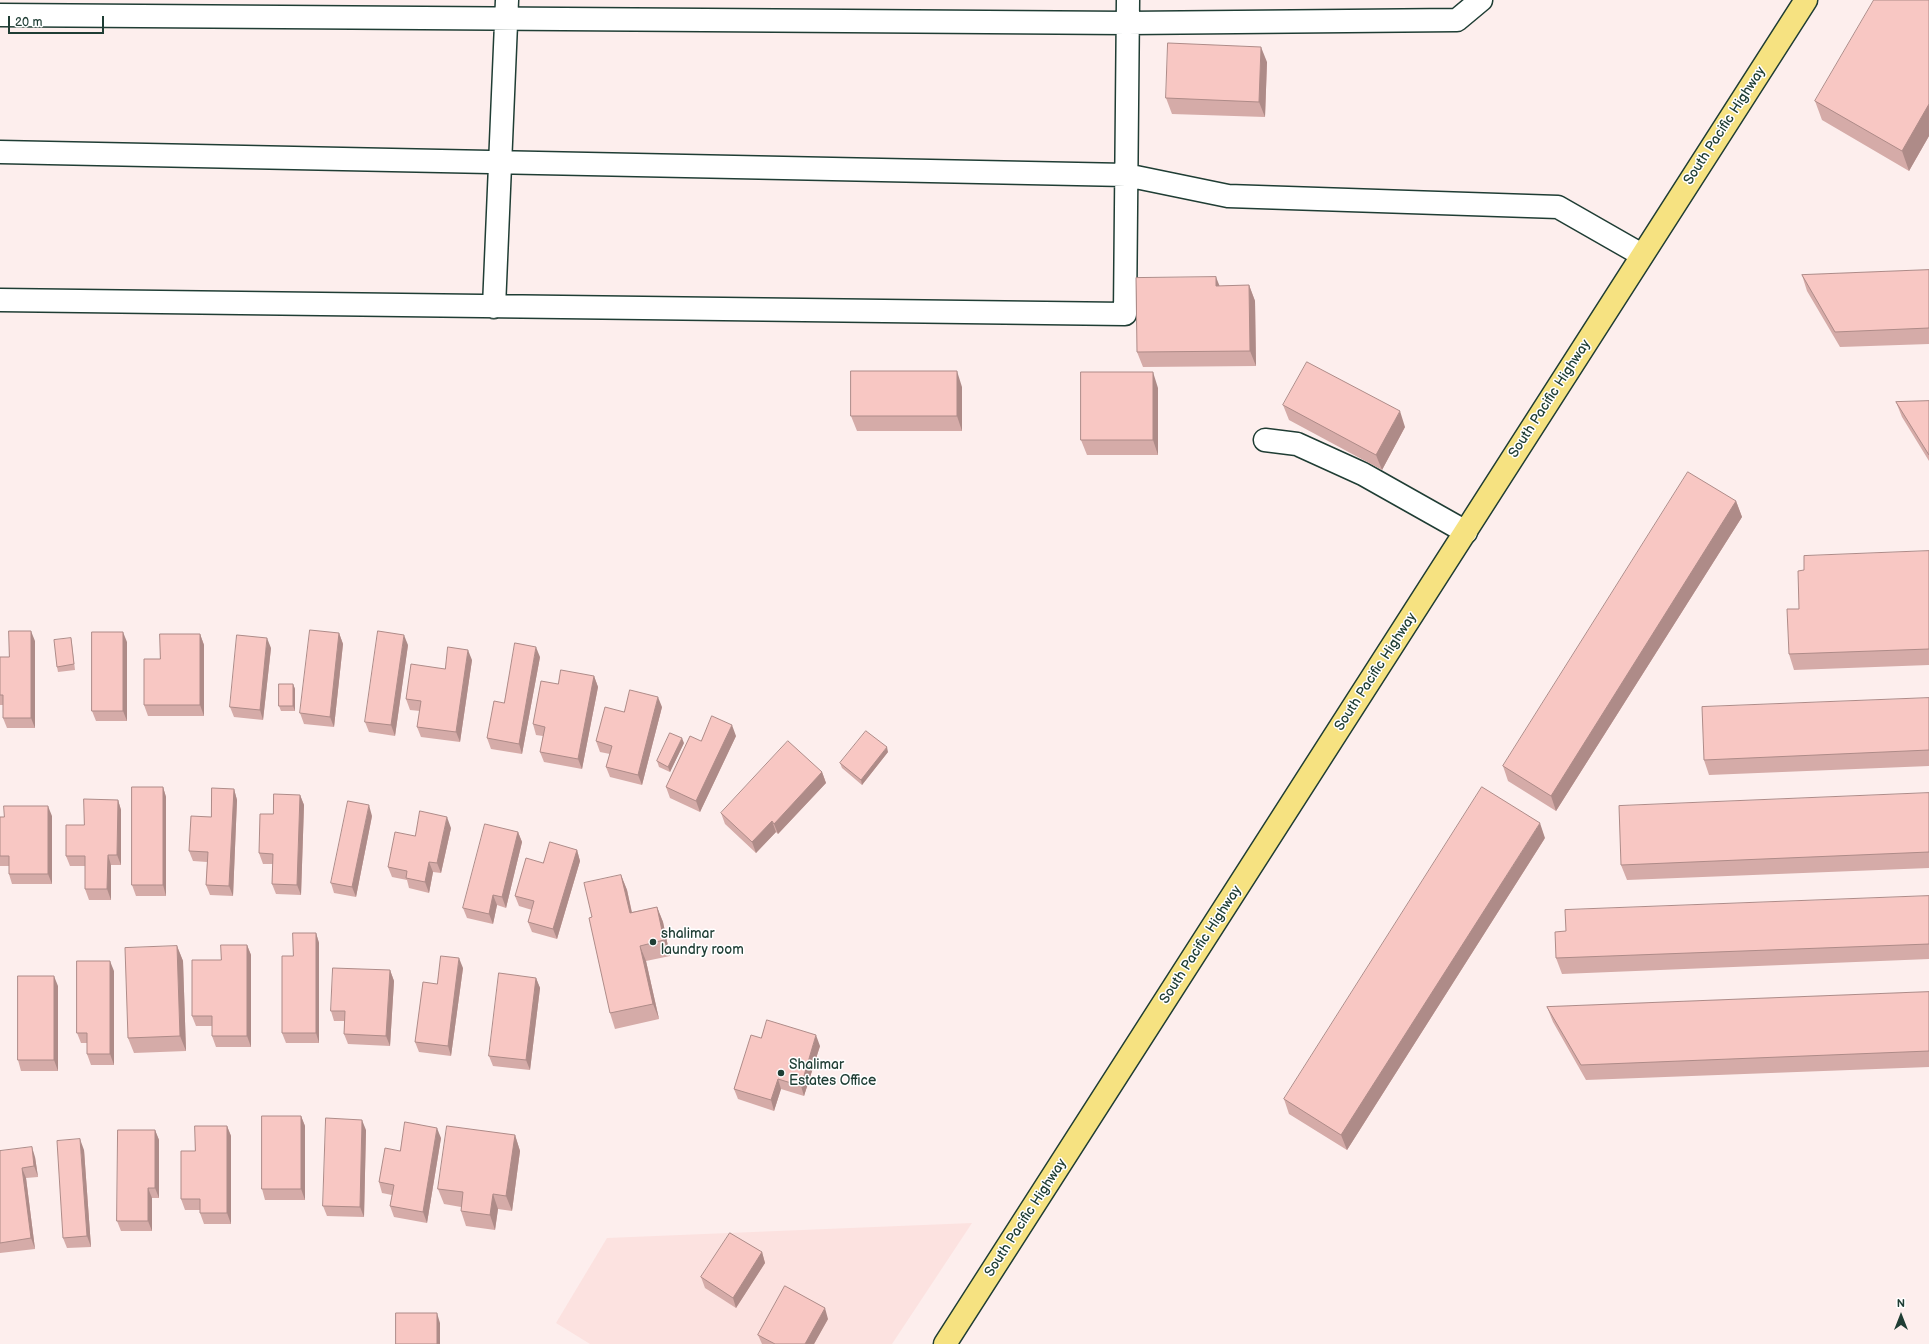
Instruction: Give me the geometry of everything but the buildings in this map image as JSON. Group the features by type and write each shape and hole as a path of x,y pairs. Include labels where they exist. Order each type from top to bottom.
{"main road":[{"name":"South Pacific Highway","path":"945,1344 1806,0"}],"lane":[{"path":"0,300 1125,314 1128,0"},
{"path":"0,15 506,9 1127,23 1457,20 1481,0"},
{"path":"494,307 506,9"},
{"path":"0,152 1126,175 1228,196 1558,207 1642,255"},
{"path":"1265,440 1297,444 1357,471 1466,532"}],"shaded area":[{"path":"972,1223 892,1344 590,1344 556,1323 607,1238"}],"place":[{"name":"shalimar laundry room","path":"653,942"},
{"name":"Shalimar Estates Office","path":"781,1073"}]}
